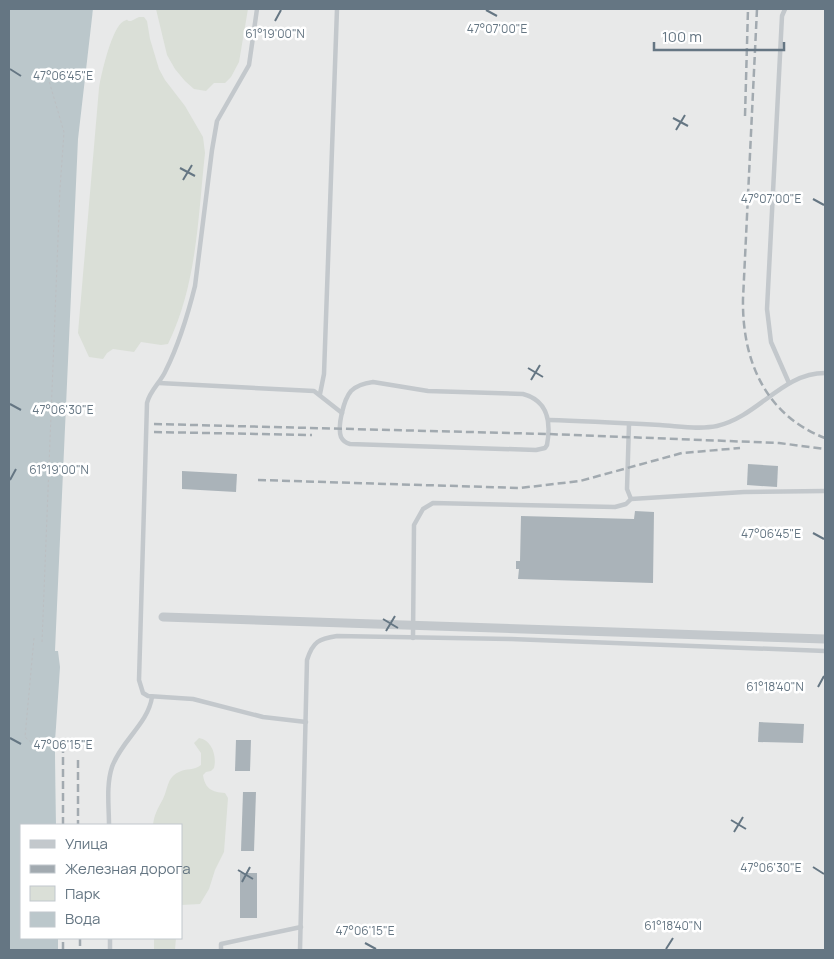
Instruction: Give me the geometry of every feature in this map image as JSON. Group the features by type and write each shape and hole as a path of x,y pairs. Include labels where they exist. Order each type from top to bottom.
{"street":[{"path":"162,616 825,639"}],"lane":[{"path":"257,9 249,65 217,122 194,293 169,364 160,383 149,395 147,403 139,680 143,693 152,697 193,699 263,717 306,722"},
{"path":"320,394 324,374 337,9"},
{"path":"785,9 782,16 767,309 771,342 789,383"},
{"path":"549,420 690,427 717,426 748,414 789,383 810,374 825,373"},
{"path":"373,382 428,391 523,394 531,396 537,401 549,420 547,445 541,450 356,445 344,442 341,436 342,413 345,400 351,391 357,387 373,382"},
{"path":"160,383 304,389 320,394 342,413"},
{"path":"630,424 627,489 632,498"},
{"path":"413,638 414,525 419,513 428,505 439,502 615,507 626,504 632,498 744,492 825,491"},
{"path":"300,950 307,660 311,648 321,638 337,636 383,640 413,638 551,641 825,651"},
{"path":"109,824 111,768 148,712 152,697"},
{"path":"221,950 221,944 301,928"}],"path":[{"path":"42,642 60,189 64,132 49,81"},
{"path":"34,638 26,737 34,745"}],"shaded area":[{"path":"93,9 825,9 825,950 58,950 58,939 182,939 182,824 56,824 51,258"}],"green space":[{"path":"156,9 248,9 239,62 231,77 225,83 214,83 206,91 194,89 185,81 167,55"},
{"path":"144,17 147,21 159,69 185,106 203,137 205,153 198,226 191,275 178,321 168,344 161,345 141,342 134,352 113,349 103,359 89,357 78,333 99,88 115,32 124,21 131,21"},
{"path":"199,738 204,739 210,745 215,763 211,771 203,775 205,784 213,791 225,793 228,798 224,852 215,870 209,889 200,904 182,905 182,824 153,824 156,812 172,777 182,771 201,765 201,753 194,743"},
{"path":"154,939 176,939 175,950 154,950"}],"water":[{"path":"9,9 93,9 78,139 55,651 58,651 60,667 55,742 56,824 20,824 20,939 58,939 58,950 9,950"}],"building":[{"path":"748,464 778,466 777,487 747,485"},
{"path":"182,471 237,474 236,492 182,489"},
{"path":"635,511 654,512 653,583 518,579 519,569 516,569 516,561 520,561 521,516 634,519"},
{"path":"759,722 804,724 803,743 758,742"},
{"path":"236,740 251,740 250,771 235,771"},
{"path":"243,792 256,792 254,851 241,851"},
{"path":"240,873 257,873 257,918 240,918"}],"railway":[{"path":"745,116 748,9"},
{"path":"757,9 743,299 747,343 761,383 772,400 804,428 825,438"},
{"path":"154,424 548,434 779,443 825,449"},
{"path":"154,432 312,435"},
{"path":"258,480 520,488 580,481 682,453 740,448"},
{"path":"63,747 63,824"},
{"path":"78,760 78,824"},
{"path":"63,939 63,950"},
{"path":"80,939 80,950"}]}
